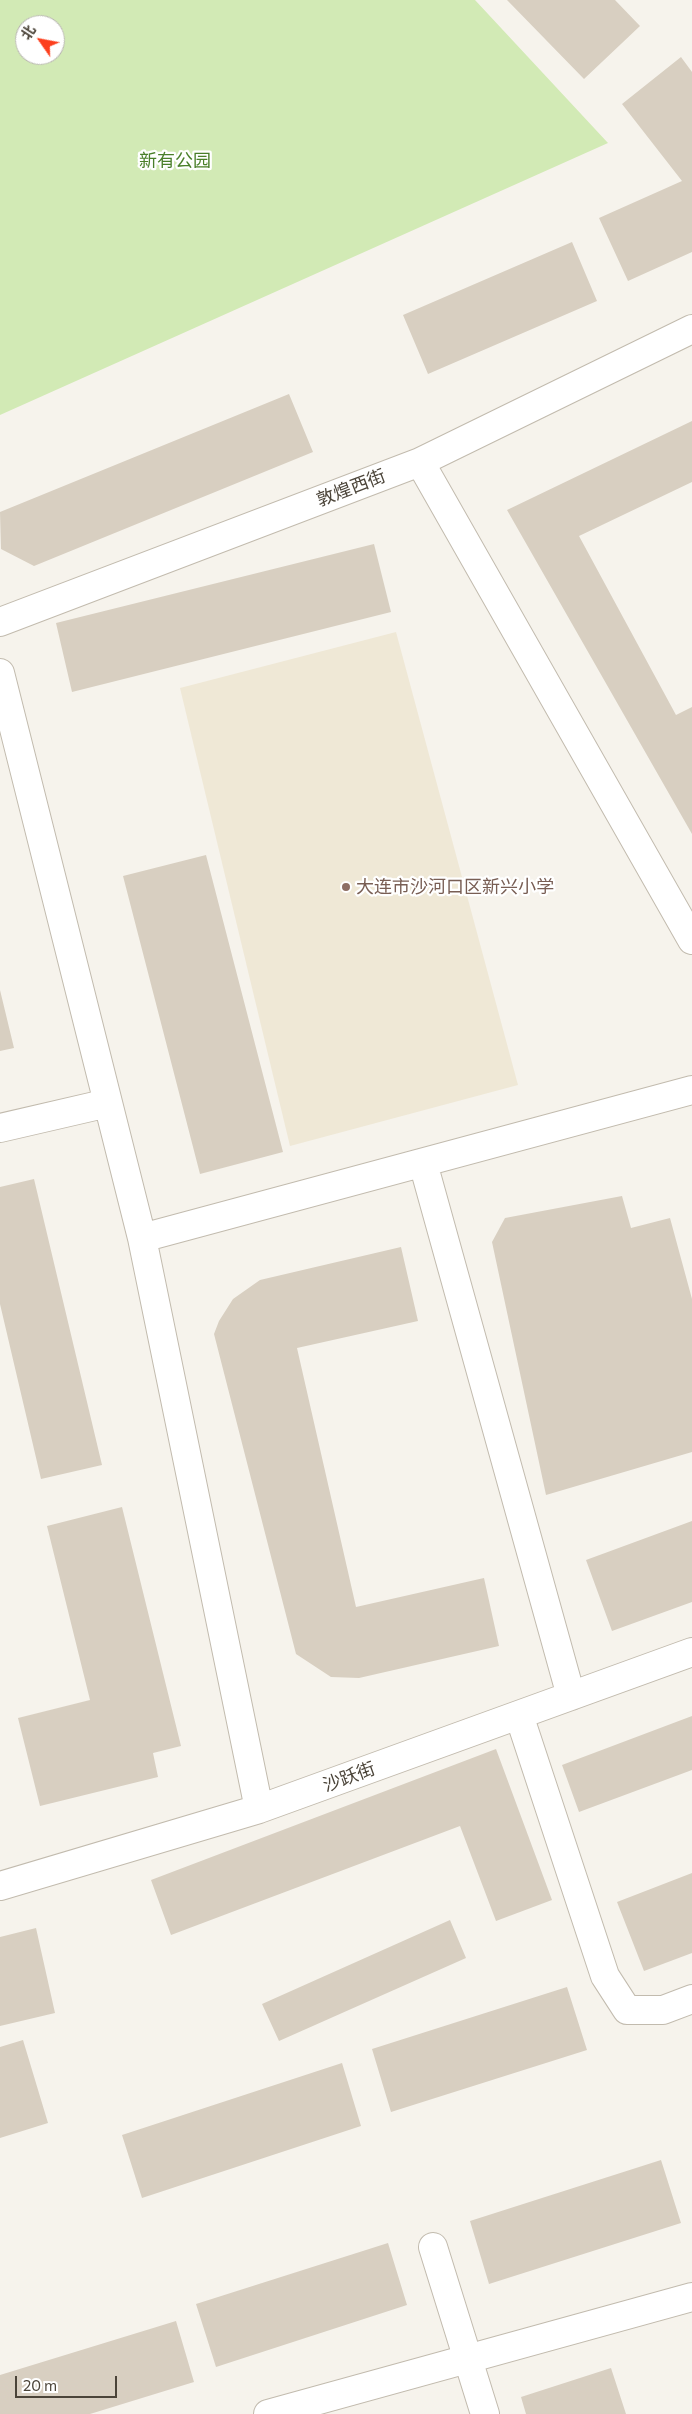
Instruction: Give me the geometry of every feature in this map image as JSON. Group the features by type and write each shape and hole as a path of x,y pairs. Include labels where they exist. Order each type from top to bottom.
{"street":[{"name":"敦煌西街","path":"0,622 420,462 690,335"},
{"path":"420,462 692,940"},
{"path":"0,673 142,1238 259,1809"},
{"path":"142,1238 692,1090"},
{"path":"0,1128 108,1103"},
{"path":"423,1162 571,1696"},
{"name":"沙跃街","path":"0,1886 259,1809 692,1652"},
{"path":"519,1715 605,1976 627,2010 663,2010 692,1999"},
{"path":"433,2247 485,2414"},
{"path":"268,2414 692,2297"}],"shaded area":[{"name":"大连市沙河口区新兴小学","path":"396,632 518,1085 290,1146 180,688"}],"green space":[{"name":"新有公园","path":"0,0 475,0 608,143 0,415"}],"building":[{"path":"507,0 615,0 640,26 584,79"},
{"path":"681,57 692,72 692,252 628,281 599,218 682,181 622,104"},
{"path":"572,242 597,301 428,374 403,315"},
{"path":"289,394 313,452 34,566 1,549 0,512"},
{"path":"692,421 692,482 579,536 676,715 692,707 692,834 507,510"},
{"path":"374,544 391,612 72,692 56,623"},
{"path":"206,855 283,1152 200,1174 123,876"},
{"path":"0,990 14,1048 0,1051"},
{"path":"34,1179 102,1465 41,1479 0,1304 0,1187"},
{"path":"622,1196 631,1228 670,1218 692,1299 692,1452 546,1495 492,1242 505,1218"},
{"path":"401,1247 418,1321 297,1348 356,1607 484,1578 499,1646 359,1678 331,1677 296,1654 214,1334 219,1321 233,1299 260,1280"},
{"path":"122,1507 181,1746 153,1753 158,1777 40,1806 18,1718 90,1700 47,1526"},
{"path":"692,1521 692,1602 612,1631 586,1560"},
{"path":"692,1716 692,1770 579,1812 562,1765"},
{"path":"496,1749 552,1900 496,1921 460,1826 171,1935 151,1880"},
{"path":"692,1873 692,1953 644,1971 617,1902"},
{"path":"450,1920 466,1958 279,2041 262,2004"},
{"path":"36,1928 55,2013 0,2026 0,1937"},
{"path":"567,1987 587,2050 391,2112 372,2049"},
{"path":"23,2040 48,2123 0,2138 0,2047"},
{"path":"342,2063 361,2126 142,2198 122,2135"},
{"path":"661,2160 681,2223 489,2284 470,2221"},
{"path":"388,2243 407,2305 216,2367 196,2304"},
{"path":"176,2321 194,2382 90,2414 0,2414 0,2375"},
{"path":"611,2368 626,2414 526,2414 521,2397"}],"place":[{"name":"大连市沙河口区新兴小学","path":"346,887"}]}
